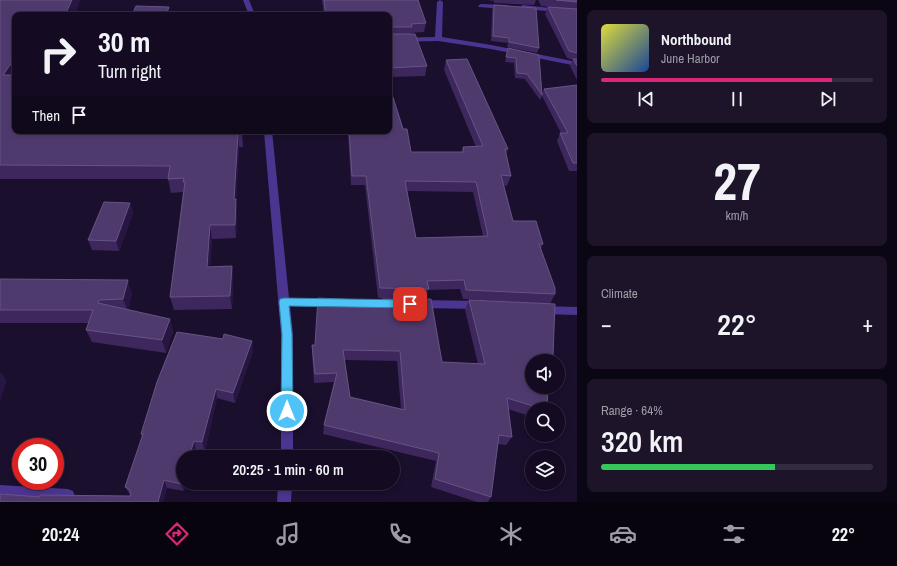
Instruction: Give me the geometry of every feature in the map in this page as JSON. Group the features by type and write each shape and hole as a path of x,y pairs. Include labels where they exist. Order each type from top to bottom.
{"street":[{"path":"246,0 251,12"},
{"path":"438,39 440,2"},
{"path":"481,6 527,8 577,13"},
{"path":"392,40 438,39 491,47 577,64"},
{"path":"268,134 287,334 287,450"},
{"path":"284,302 339,303"},
{"path":"410,304 489,305"},
{"path":"532,309 577,311"},
{"path":"284,502 285,490"},
{"path":"0,492 79,497"}],"building":[{"path":"0,0 72,0 66,12 12,12 12,62 3,75 12,75 12,134 238,134 234,199 236,199 235,225 210,225 207,267 232,266 230,296 170,297 185,182 183,182 184,178 168,179 170,166 0,165"},
{"path":"324,0 418,0 426,23 411,24 412,27 392,27 392,12 326,12"},
{"path":"556,0 577,0 577,2"},
{"path":"494,5 536,8 539,48 509,42 509,38 493,36"},
{"path":"136,6 169,7 167,12 133,12"},
{"path":"548,7 577,9 577,53 569,51"},
{"path":"392,34 415,34 427,66 392,68"},
{"path":"508,48 539,55 542,95 527,74 517,73 516,58 506,57"},
{"path":"467,59 508,149 505,149 511,176 501,175 513,221 536,221 543,244 539,244 555,288 555,294 466,290 464,280 427,281 429,289 380,288 366,176 352,176 349,134 392,134 392,94 403,129 407,129 411,152 464,152 463,147 483,146 446,60","holes":["405,181 476,182 488,236 416,238"]},
{"path":"573,59 577,59 577,66"},
{"path":"577,85 577,163 573,163 560,133 568,133 544,89"},
{"path":"104,202 130,203 116,241 88,240"},
{"path":"0,279 128,280 123,299 99,300 98,303 170,319 162,340 86,330 93,310 0,310"},
{"path":"318,298 382,301 382,299 431,299 442,362 485,364 469,300 555,304 553,354 525,354 525,394 548,394 547,402 525,402 525,404 507,398 512,437 499,435 491,497 435,479 439,453 324,425 337,373 315,374 312,345 315,345","holes":["343,350 400,351 405,410 350,397"]},
{"path":"177,332 223,339 224,334 252,341 233,393 216,389 202,442 194,441 191,450 176,450 176,483 164,480 158,502 0,502 0,494 40,497 40,495 130,496 131,494 129,489 125,487 143,434 141,434 157,382"}],"route":[{"path":"287,411 287,334 284,302 410,304"}]}
